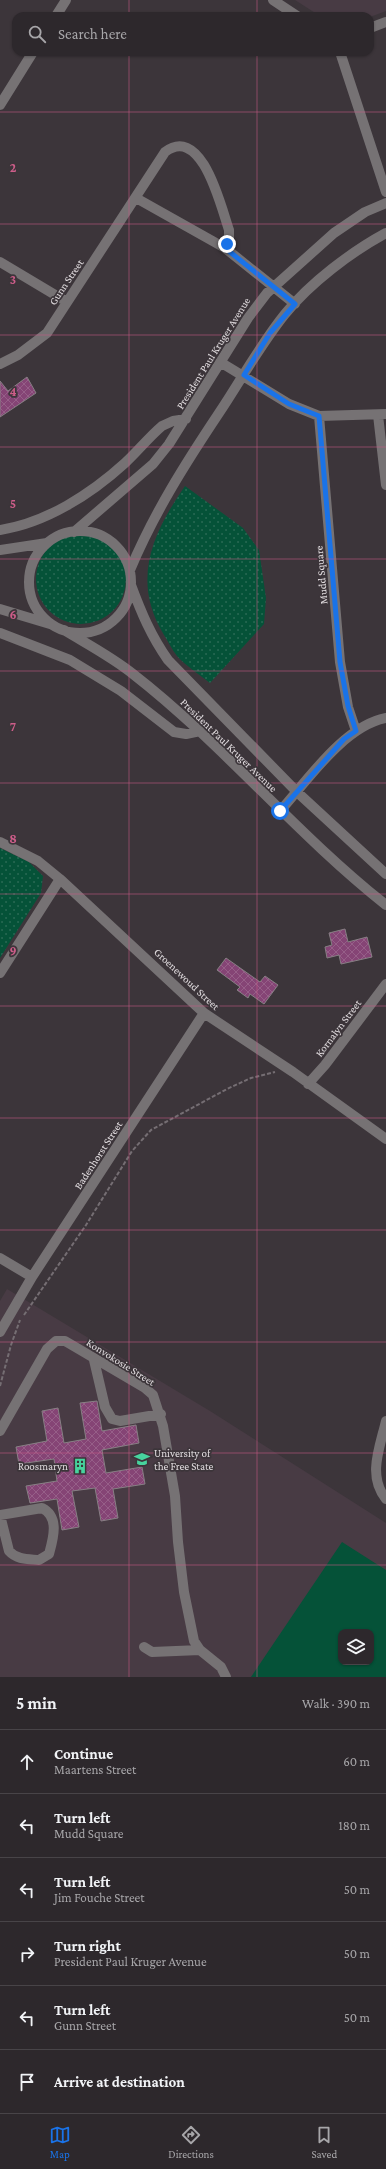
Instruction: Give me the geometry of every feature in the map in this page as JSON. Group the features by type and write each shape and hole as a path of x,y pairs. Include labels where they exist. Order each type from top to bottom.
{"street":[{"path":"58,12 66,0"},
{"path":"273,0 292,12"},
{"path":"374,26 386,22"},
{"path":"0,105 31,56"},
{"path":"341,56 386,192"},
{"name":"Gunn Street","path":"0,364 18,355 47,333 165,152 174,147 190,148 198,154 208,171 229,230 229,238 225,248"},
{"path":"136,198 225,248 295,304"},
{"name":"President Paul Kruger Avenue","path":"74,532 153,464 186,419 248,318 273,286 334,233 364,212 386,203"},
{"path":"130,570 156,512 193,451 270,333 295,304 326,273 386,233"},
{"path":"0,262 67,302"},
{"path":"220,362 244,375 289,404 319,416 382,414 386,485"},
{"name":"Mudd Square","path":"319,416 340,662 347,701 356,731"},
{"path":"0,530 17,528 72,502 100,484 162,426 173,421 186,419"},
{"path":"0,550 47,543 65,533 82,531 98,534 113,542 124,555 130,570 131,585 127,603 116,618 101,629 83,633 64,630 54,625 0,609"},
{"path":"47,543 37,555 31,569 29,585 33,601 41,615 54,625"},
{"name":"President Paul Kruger Avenue","path":"131,585 143,620 154,641 168,660 297,792 386,874"},
{"name":"President Paul Kruger Avenue","path":"64,630 133,674 200,731 280,811 350,876 386,905"},
{"path":"0,633 70,660 121,691 174,732 186,734 200,731"},
{"path":"280,811 344,739 371,722 386,718"},
{"name":"Groenewoud Street","path":"0,842 29,856 49,869 204,1013 287,1069 386,1139"},
{"path":"47,898 49,869"},
{"path":"0,974 60,879"},
{"name":"Kornalyn Street","path":"308,1084 325,1065 386,984"},
{"name":"Badenhorst Street","path":"0,1332 32,1278 204,1013"},
{"path":"0,1258 32,1278"},
{"name":"Konvokosie Street","path":"0,1431 37,1364 51,1343 60,1340 65,1341 94,1360 145,1388 153,1395 160,1414 175,1496 178,1542 184,1592 194,1641 200,1650 221,1667 226,1677"},
{"path":"94,1360 105,1408 108,1416 112,1420 120,1421 160,1414"},
{"path":"386,1422 376,1469 379,1490 386,1499"},
{"path":"42,1508 50,1514 53,1523 53,1538 49,1554 40,1560 20,1558 9,1551 0,1516 42,1508"},
{"path":"144,1647 152,1652 200,1650"}],"path":[{"path":"0,1386 11,1345 21,1318 67,1254 132,1151 150,1130 227,1089 251,1078 287,1069"}],"shaded area":[{"path":"295,0 386,0 386,11 374,16 374,12 314,12"},
{"name":"University of the Free State","path":"7,1289 210,1411 386,1523 386,1677 0,1677 0,1301"}],"green space":[{"path":"185,486 243,528 259,550 266,598 264,624 210,683 175,654 154,615 149,595 147,576 155,540 173,504"},
{"path":"81,534 98,537 113,547 123,562 126,579 123,596 113,611 98,621 81,624 64,621 49,611 39,596 36,579 39,562 49,547 64,537"},
{"path":"0,848 29,862 43,876 41,893 0,958"},
{"path":"342,1542 386,1570 386,1677 251,1677"}],"building":[{"path":"27,377 36,393 0,417 0,381 8,391"},
{"path":"345,929 348,942 367,937 372,957 341,964 339,955 327,958 325,947 332,945 329,933"},
{"path":"226,958 260,982 265,976 278,985 264,1004 250,994 248,998 237,990 240,987 217,970"},
{"name":"Roosmaryn","path":"97,1401 102,1431 136,1425 139,1443 102,1450 106,1473 142,1467 145,1484 113,1489 118,1518 101,1521 95,1488 72,1491 79,1527 62,1530 57,1499 30,1503 26,1486 57,1481 54,1459 19,1464 16,1447 47,1441 42,1411 58,1408 64,1443 86,1439 80,1403"}],"place":[{"name":"University of the Free State","path":"142,1459"},
{"name":"Roosmaryn","path":"80,1466"}],"route":[{"path":"227,244 225,248 295,304 286,312 270,333 244,375 298,409 319,416 340,662 344,689 356,731 344,739 280,811"}]}
